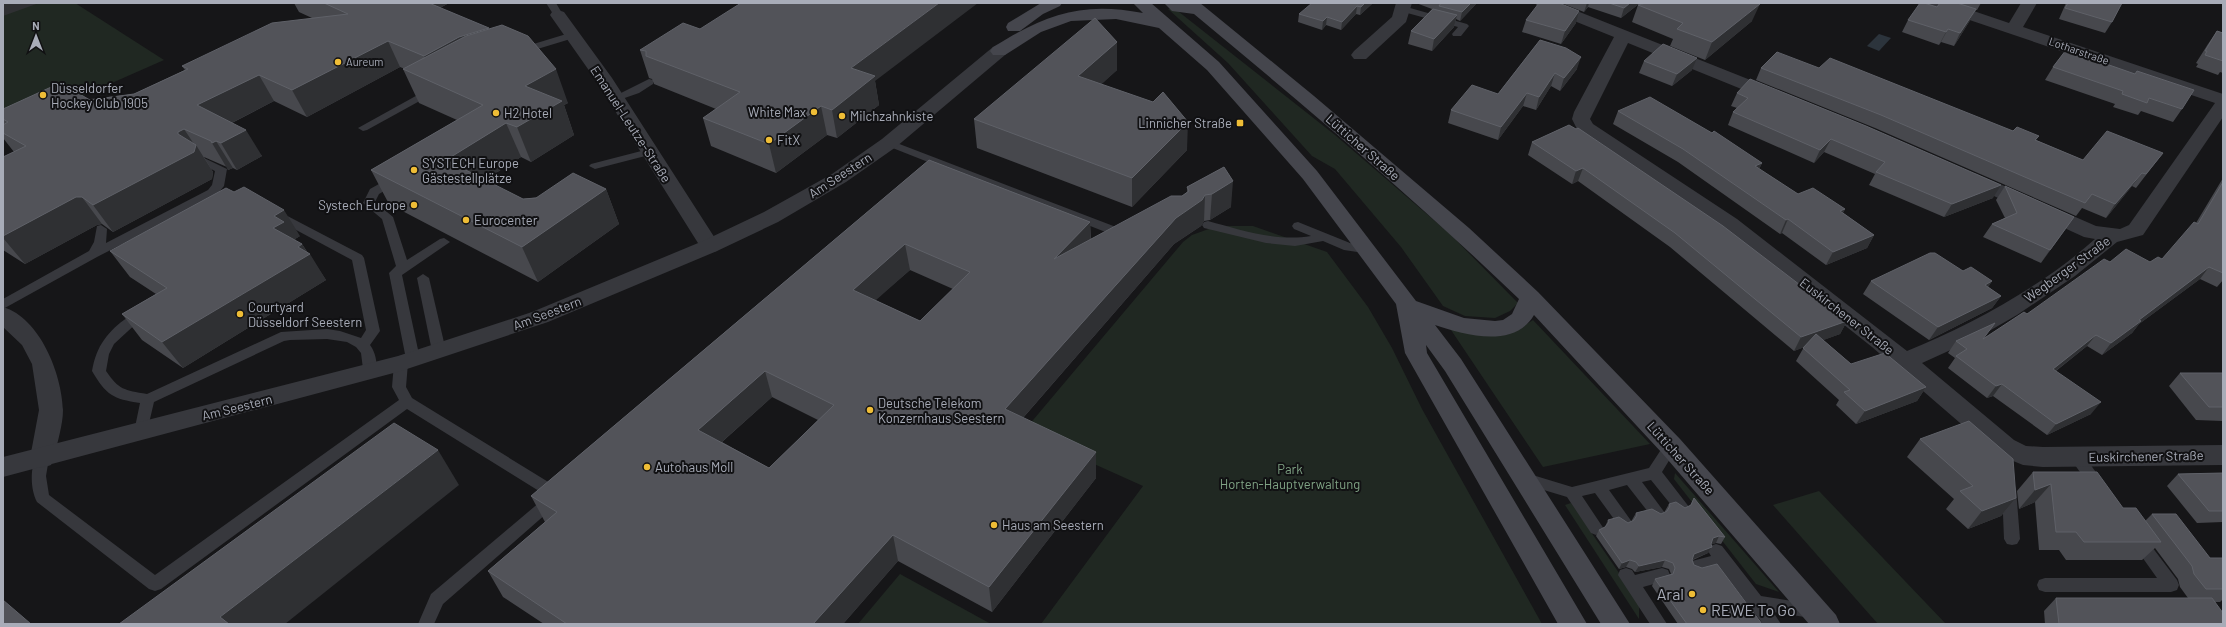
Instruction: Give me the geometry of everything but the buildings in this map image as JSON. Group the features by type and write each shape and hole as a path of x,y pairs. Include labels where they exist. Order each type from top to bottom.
{"main road":[{"path":"999,51 1010,31 1037,11 1054,3"},
{"path":"1141,3 1168,25 1213,66 1310,175 1405,304 1453,365 1616,624"},
{"path":"1172,3 1178,8 1194,6"},
{"name":"Lütticher Straße","path":"1194,6 1462,233 1530,297 1671,446 1820,618"},
{"path":"999,51 1041,26 1060,19 1087,14 1129,15 1168,25"},
{"path":"1405,304 1462,325 1497,329 1510,326 1520,320 1525,314 1530,297"},
{"path":"1405,304 1416,353 1573,624"}],"street":[{"path":"1544,3 1623,36 1786,100"},
{"name":"Lotharstraße","path":"1934,3 2223,100"},
{"path":"2014,29 2029,3"},
{"path":"1360,55 1400,19 1404,6"},
{"name":"Emanuel-Leutze-Straße","path":"555,9 616,98 710,246"},
{"name":"Euskirchener Straße","path":"1623,36 1583,112 1581,119 1585,127 1730,224 1905,362 2006,455 2077,457 2223,455"},
{"name":"Am Seestern","path":"3,468 369,373 540,317 710,246 772,217 839,178 889,143 999,51"},
{"name":"Wegberger Straße","path":"1905,362 1987,323 2049,285 2101,247 2111,236 2129,234 2136,230 2223,104"},
{"path":"1953,171 2091,232 2111,236"},
{"path":"3,315 31,340 43,364 51,410 42,458"}],"lane":[{"path":"1404,6 1464,26 1458,34"},
{"path":"514,53 573,35"},
{"path":"616,98 635,91 649,82"},
{"path":"362,128 443,84"},
{"path":"889,143 1112,230"},
{"path":"595,166 649,152"},
{"path":"3,305 93,254 125,240 212,193 218,186 221,168 202,160"},
{"path":"933,174 944,164"},
{"path":"404,268 387,217 369,203 374,192 408,172"},
{"path":"267,209 358,258 373,331 363,344"},
{"path":"1208,225 1272,241 1309,242 1324,237"},
{"path":"1298,226 1348,247 1364,249"},
{"path":"93,254 98,248 103,235 100,229"},
{"path":"426,624 438,599 563,491 407,402 399,387 407,361 395,273 444,242"},
{"path":"423,278 439,351"},
{"path":"133,320 114,334 108,341 100,360 99,371 111,389 127,396 148,399 281,337 297,334 326,333 363,344 368,352 369,373"},
{"path":"141,432 148,399"},
{"path":"42,458 39,476 42,498 155,584 407,402"},
{"path":"1526,480 1572,493 1599,487 1654,473 1671,446"},
{"path":"2077,457 2105,495"},
{"path":"1654,473 1681,507"},
{"path":"2008,478 2012,539"},
{"path":"1632,479 1657,513"},
{"path":"1599,487 1624,522"},
{"path":"1572,493 1596,529"},
{"path":"2045,585 2171,585 2128,527"},
{"path":"1698,566 1719,555 1773,624"},
{"path":"1659,624 1629,579 1662,575"},
{"path":"1755,602 1820,618"}],"green space":[{"name":"Düsseldorfer Hockey Club 1905","path":"3,3 75,3 164,60 3,131"},
{"path":"1174,8 1335,135 1450,234 1518,303 1510,311 1495,318 1465,316 1443,306 1401,247 1335,169 1312,156 1228,63 1168,9"},
{"name":"Park Horten-Hauptverwaltung","path":"1217,226 1253,226 1327,252 1368,307 1392,348 1422,409 1542,624 1041,624 1143,486 1023,432 1183,242 1192,235"},
{"path":"1533,320 1650,444 1543,467 1449,327 1492,334 1511,331 1522,327"},
{"path":"1675,473 1779,592 1756,584 1674,479"},
{"path":"1819,491 1946,624 1878,624 1773,505"},
{"path":"1571,503 1639,602 1639,619 1565,505"},
{"path":"900,574 991,624 858,624"}],"shaded area":[{"path":"1879,34 1891,38 1879,51 1867,46"}],"place":[{"name":"Aureum","path":"338,62"},
{"name":"Düsseldorfer Hockey Club 1905","path":"43,95"},
{"name":"White Max","path":"814,112"},
{"name":"H2 Hotel","path":"496,113"},
{"name":"Milchzahnkiste","path":"842,116"},
{"name":"Linnicher Straße","path":"1240,123"},
{"name":"FitX","path":"769,140"},
{"name":"SYSTECH Europe Gästestellplätze","path":"414,170"},
{"name":"Systech Europe","path":"414,205"},
{"name":"Eurocenter","path":"466,220"},
{"name":"Courtyard Düsseldorf Seestern","path":"240,314"},
{"name":"Deutsche Telekom Konzernhaus Seestern","path":"870,410"},
{"name":"Autohaus Moll","path":"647,467"},
{"name":"Haus am Seestern","path":"994,525"},
{"name":"Aral","path":"1692,594"},
{"name":"REWE To Go","path":"1703,610"}]}
